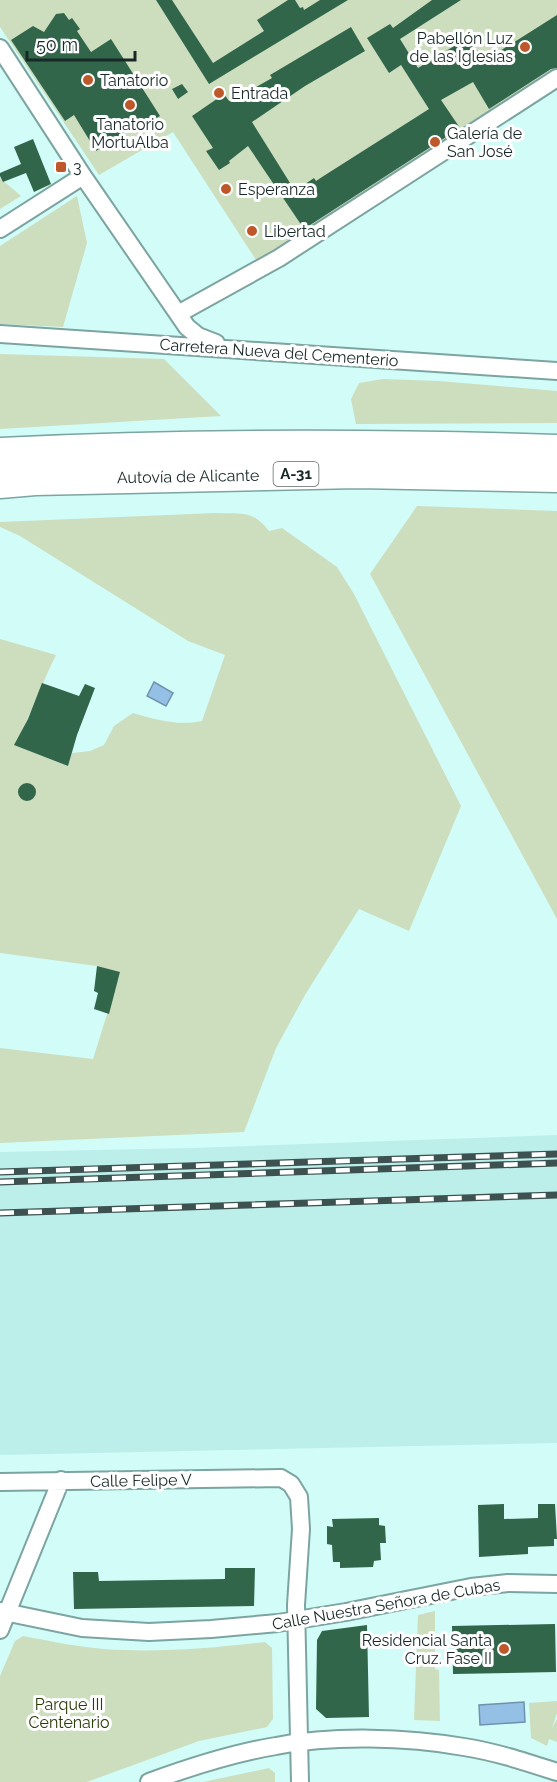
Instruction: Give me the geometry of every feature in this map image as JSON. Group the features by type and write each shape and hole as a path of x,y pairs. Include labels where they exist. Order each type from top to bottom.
{"highway":[{"name":"Autovía de Alicante","path":"0,453 134,447 348,446 557,450"},
{"name":"Autovía de Alicante","path":"0,483 35,480 358,473 557,477"}],"street":[{"path":"0,48 82,176 187,327 198,336 224,348"},
{"path":"178,314 279,258 557,78"},
{"path":"0,229 82,176"},
{"name":"Carretera Nueva del Cementerio","path":"0,334 557,371"},
{"name":"Calle Felipe V","path":"0,1482 281,1478 291,1484 299,1497 301,1529 296,1620"},
{"path":"0,1630 4,1611 61,1480"},
{"name":"Calle Nuestra Señora de Cubas","path":"4,1611 82,1628 149,1632 211,1629 296,1620 373,1608 471,1587 508,1583 557,1584"},
{"path":"296,1620 300,1782"},
{"path":"149,1782 198,1764 276,1746 345,1740 421,1741 465,1747 511,1757 557,1772"}],"shaded area":[{"path":"154,682 173,693 166,706 147,696"},
{"path":"557,1135 557,1443 0,1455 0,1152 193,1148"},
{"path":"524,1702 525,1722 480,1725 479,1705"}],"green space":[{"path":"0,0 557,0 557,70 258,263 173,132 99,175 0,27"},
{"path":"0,178 21,196 0,209"},
{"path":"77,196 87,243 63,327 0,324 0,246"},
{"path":"0,354 164,359 221,416 0,429"},
{"path":"383,379 439,381 557,391 557,423 356,424 351,399 359,383"},
{"path":"417,506 557,511 557,919 370,574"},
{"path":"239,513 251,516 269,531 282,528 337,567 354,594 461,806 409,931 359,909 305,995 276,1048 244,1132 0,1143 0,1048 93,1059 120,973 97,966 0,953 0,639 56,655 15,745 68,766 72,753 90,751 104,745 114,726 133,713 176,723 202,721 225,655 188,641 20,536 0,527 0,522"},
{"path":"435,1611 435,1669 439,1670 440,1721 414,1720 418,1615"},
{"name":"Parque III Centenario","path":"23,1636 84,1647 124,1650 185,1649 265,1642 272,1648 273,1719 267,1727 199,1741 87,1782 0,1782 0,1676 15,1641"},
{"path":"557,1701 557,1713 552,1728 557,1719 557,1742 549,1739 547,1746 531,1738 529,1703"},
{"path":"269,1768 275,1773 275,1782 203,1782"}],"building":[{"path":"156,0 172,0 213,63 264,31 257,20 288,0 295,0 304,10 320,0 348,0 209,84"},
{"path":"432,0 461,0 400,39 418,68 469,37 484,61 557,15 557,68 551,69 489,109 473,82 441,100 460,128 304,229 248,146 219,170 206,151 213,148 192,116 224,94 229,101 250,88 251,90 272,78 270,75 351,27 365,51 305,86 252,122 295,191 314,178 316,181 429,109 401,65 389,73 367,38 390,24 393,28"},
{"path":"64,13 69,20 72,18 80,29 77,31 91,52 111,39 160,116 144,126 141,122 96,151 74,115 65,121 11,40 33,26 44,32 56,14"},
{"path":"182,84 188,92 178,99 172,89"},
{"path":"33,139 51,184 34,192 26,173 3,182 0,176 0,173 21,164 14,147"},
{"path":"42,683 79,696 85,684 95,688 68,766 14,745 28,719"},
{"path":"27,783 33,786 36,792 33,798 27,801 21,798 18,792 21,786"},
{"path":"97,966 120,972 109,1014 94,1009 98,993 94,991"},
{"path":"504,1504 504,1519 538,1518 538,1504 555,1504 557,1539 554,1539 554,1546 528,1547 528,1554 479,1557 478,1505"},
{"path":"379,1518 379,1525 385,1526 386,1543 380,1543 381,1560 374,1561 373,1567 340,1568 340,1562 333,1562 332,1545 327,1544 327,1526 333,1527 332,1519"},
{"path":"225,1568 255,1568 254,1606 74,1609 73,1572 98,1572 99,1581 225,1579"},
{"name":"Residencial Santa Cruz. Fase II","path":"555,1624 556,1672 453,1674 452,1626"},
{"path":"367,1625 369,1717 326,1718 316,1709 317,1640 322,1631"}],"railway":[{"path":"0,1172 557,1154"},
{"path":"0,1182 557,1163"},
{"path":"0,1213 557,1195"}],"place":[{"name":"Pabellón Luz de las Iglesias","path":"525,47"},
{"name":"Tanatorio","path":"88,80"},
{"name":"Entrada","path":"219,93"},
{"name":"Tanatorio MortuAlba","path":"130,105"},
{"name":"Galería de San José","path":"435,142"},
{"name":"3","path":"61,167"},
{"name":"Esperanza","path":"226,189"},
{"name":"Libertad","path":"252,231"},
{"name":"Residencial Santa Cruz. Fase II","path":"504,1649"}]}
